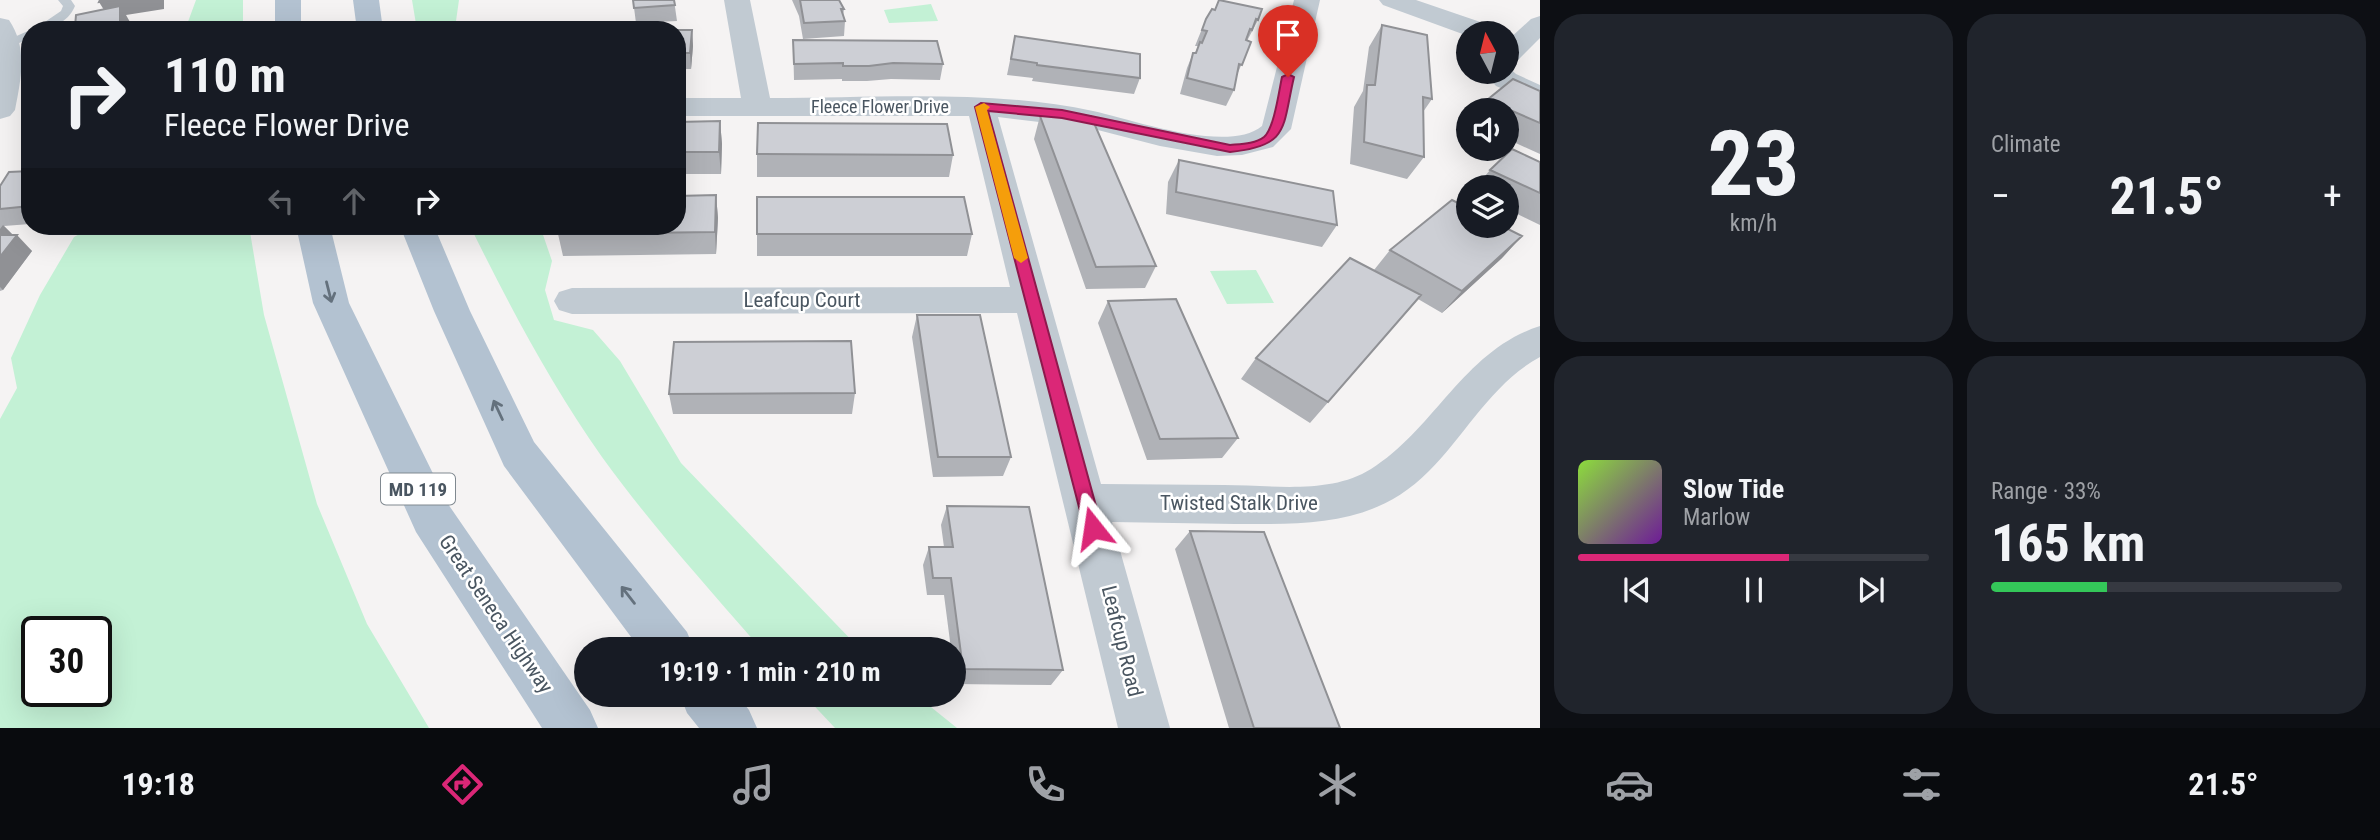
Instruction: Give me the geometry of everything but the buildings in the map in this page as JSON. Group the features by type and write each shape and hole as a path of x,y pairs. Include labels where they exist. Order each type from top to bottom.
{"main road":[{"path":"288,0 288,21"},
{"path":"366,0 369,21"},
{"name":"Great Seneca Highway","path":"315,235 331,303 432,518 572,728"},
{"path":"421,235 452,311 519,454 661,637"},
{"path":"714,707 731,728"}],"street":[{"path":"737,0 757,107"},
{"name":"Fleece Flower Drive","path":"686,107 981,107 1062,114 1206,146 1230,149 1254,146 1269,139 1276,129 1307,0"},
{"path":"1392,0 1456,22"},
{"path":"1519,48 1540,24"},
{"path":"0,110 12,34"},
{"path":"1514,84 1540,96"},
{"name":"Leafcup Road","path":"981,107 1144,728"},
{"name":"Leafcup Court","path":"572,301 1032,300"},
{"name":"Twisted Stalk Drive","path":"1086,503 1311,505 1344,500 1395,476 1497,365 1517,350 1540,340"}],"lane":[{"path":"53,21 66,13 69,6 64,0"}],"green space":[{"path":"196,0 243,0 243,21 188,21"},
{"path":"412,0 459,0 456,21 416,21"},
{"path":"931,4 938,21 889,23 884,10"},
{"path":"78,235 251,235 264,315 317,504 367,624 429,728 0,728 0,419 17,388 11,358 40,295"},
{"path":"475,235 543,235 552,261 545,290 554,320 593,330 620,361 681,463 848,637 751,637 657,528 602,457 531,344"},
{"path":"1256,270 1274,303 1227,304 1210,271"},
{"path":"815,707 931,707 957,728 835,728"}],"slow traffic":[{"path":"984,107 981,107 1021,258"}],"route":[{"path":"1093,528 981,107 1062,114 1230,149 1254,146 1269,139 1276,129 1288,77"}]}
